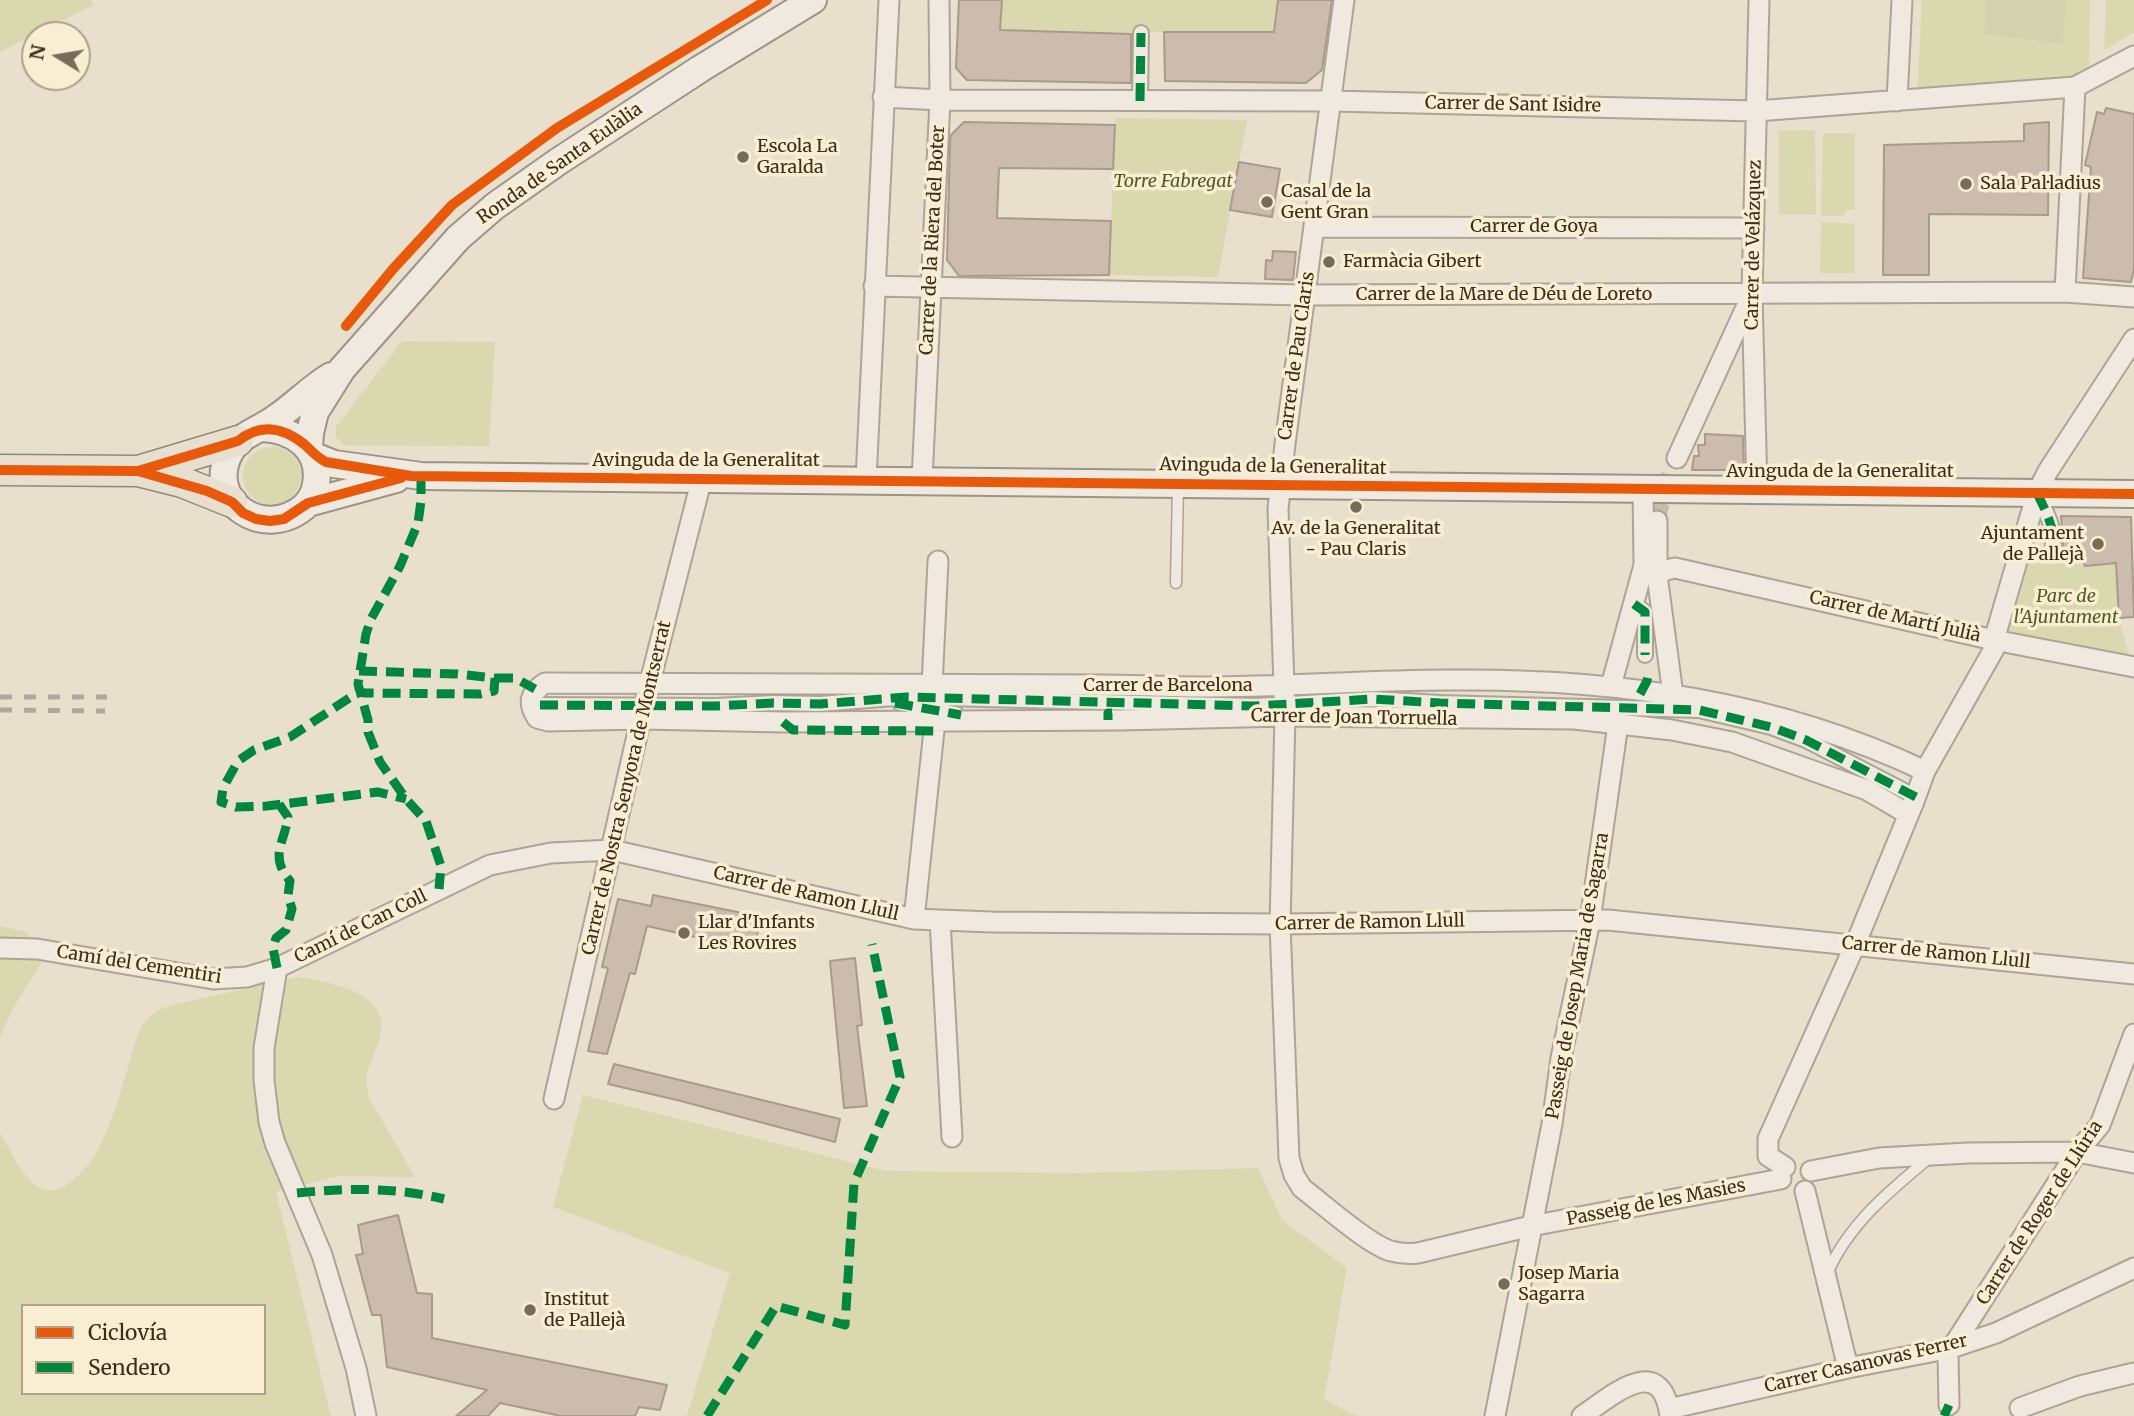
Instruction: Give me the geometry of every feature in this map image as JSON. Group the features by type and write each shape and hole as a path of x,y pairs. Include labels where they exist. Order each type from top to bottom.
{"main road":[{"name":"Ronda de Santa Eulàlia","path":"342,369 458,238 495,206 559,160 813,0"},
{"path":"342,369 250,434 230,453 225,466 226,489 232,502 243,513 256,519 284,519 308,503 411,476"},
{"path":"308,503 318,475 310,433 315,412 342,369"},
{"path":"138,471 272,428 289,434 312,452 334,464 411,476"},
{"path":"0,470 138,471 182,482 232,502"},
{"name":"Avinguda de la Generalitat","path":"411,476 2134,494"}],"street":[{"path":"866,480 889,0"},
{"name":"Carrer de la Riera del Boter","path":"922,480 940,100 939,0"},
{"name":"Carrer de Pau Claris","path":"1280,924 1284,702 1278,509 1345,0"},
{"name":"Carrer de Velázquez","path":"1758,489 1752,295 1759,0"},
{"path":"1897,101 1902,0"},
{"path":"1140,101 1141,33"},
{"name":"Carrer de Sant Isidre","path":"883,97 940,100 1331,101 1756,111 2075,87 2134,57"},
{"path":"2066,292 2075,87"},
{"name":"Carrer de Goya","path":"1314,227 1754,228"},
{"name":"Carrer de la Mare de Déu de Loreto","path":"874,286 1305,295 2066,292 2134,297"},
{"path":"1677,458 1752,295"},
{"path":"1783,1173 1794,1162 1804,1163 1811,1171 1812,1180 1805,1191 1795,1193 1786,1189 1783,1173 1768,1156 1768,1139 1855,945 1925,771 1994,649 1994,640 2037,493 2048,471 2134,339"},
{"path":"1724,355 1736,352 1754,363"},
{"name":"Carrer de Nostra Senyora de Montserrat","path":"554,1099 649,684 702,478"},
{"path":"1611,686 1644,565 1643,488"},
{"path":"2037,493 2056,542"},
{"path":"1657,521 1657,575 1673,695"},
{"path":"932,686 937,561"},
{"name":"Carrer de Martí Julià","path":"1657,575 1675,568 1994,640 2134,667"},
{"path":"1634,604 1644,612 1646,645"},
{"name":"Carrer de Barcelona","path":"643,712 548,721 537,718 532,711 531,701 535,689 545,683 932,686 1284,702 1450,680 1611,686 1647,699 1673,695 1741,706 1822,729 1884,751 1925,771"},
{"path":"540,705 643,712 906,697 1098,698 1116,712"},
{"path":"1284,702 1418,698 1647,699 1771,727 1805,740 1912,805"},
{"path":"869,699 961,715"},
{"name":"Carrer de Joan Torruella","path":"643,712 783,722 934,726 1284,702 1574,719 1672,730 1732,742 1912,805"},
{"name":"Passeig de Josep Maria de Sagarra","path":"1496,1416 1552,1124 1561,1058 1590,920 1618,724"},
{"path":"914,919 934,726"},
{"name":"Carrer de Ramon Llull","path":"612,850 914,919 1280,924 1608,920 2134,974"},
{"name":"Camí de Can Coll","path":"366,1416 353,1358 322,1255 275,1143 269,1122 264,1080 264,1048 277,968 491,865 551,853 612,850"},
{"path":"940,920 952,1137"},
{"name":"Passeig de les Masies","path":"1280,924 1289,1158 1294,1175 1302,1188 1374,1243 1389,1251 1419,1253 1531,1226 1783,1173"},
{"name":"Camí del Cementiri","path":"0,948 37,949 213,979 247,976 277,968"},
{"name":"Carrer de Roger de Llúria","path":"1951,1348 2077,1152 2100,1125 2134,1034"},
{"path":"1811,1171 1880,1158 1933,1155 2077,1152 2134,1163"},
{"path":"1805,1191 1848,1368"},
{"name":"Carrer Casanovas Ferrer","path":"1670,1412 1848,1368 1951,1348 1996,1333 2134,1268"},
{"path":"1949,1405 1946,1361 1951,1348"},
{"path":"2020,1408 2080,1386 2134,1373"},
{"path":"1582,1416 1624,1387 1648,1381 1660,1386 1665,1393 1670,1412"}],"lane":[{"path":"1176,583 1178,482"},
{"path":"1827,1275 1837,1252 1877,1201 1933,1155"}],"green space":[{"path":"0,0 91,0 93,5 61,21 21,21 21,41 0,52"},
{"path":"1002,0 1279,0 1274,32 1133,34 1000,30"},
{"path":"1922,0 1985,0 1984,34 2062,44 2066,0 2090,0 2089,80 1917,99"},
{"path":"2106,0 2134,0 2134,32 2104,50"},
{"name":"Torre Fabregat","path":"1115,118 1247,120 1218,277 1109,275"},
{"path":"1815,130 1816,215 1779,214 1779,131"},
{"path":"1823,133 1855,133 1855,210 1846,210 1844,216 1821,216"},
{"path":"1821,222 1855,224 1855,273 1820,273"},
{"path":"402,341 495,342 489,446 344,445 336,438 336,427"},
{"path":"272,447 283,449 296,460 301,476 299,487 288,500 272,505 261,503 248,492 243,476 245,465 256,452"},
{"name":"Parc de l'Ajuntament","path":"2116,555 2119,618 2132,667 1994,640 2017,560 2051,563 2064,557 2081,558 2085,566"},
{"path":"0,926 25,932 42,948 42,962 12,1010 0,1037"},
{"path":"298,977 327,982 357,993 378,1011 382,1025 367,1074 369,1098 415,1177 337,1176 276,1192 331,1416 0,1416 0,1134 19,1166 33,1183 43,1189 53,1190 73,1181 89,1163 107,1131 142,1026 162,1009"},
{"path":"583,1095 885,1171 1079,1173 1258,1168 1282,1220 1347,1268 1324,1399 1357,1416 687,1416 730,1273 553,1207"}],"shaded area":[{"path":"1985,0 2066,0 2063,44 1984,34"}],"building":[{"path":"959,0 1002,0 1000,30 1131,34 1131,83 967,80 956,68"},
{"path":"1278,0 1332,0 1322,70 1306,83 1165,81 1164,32 1274,32"},
{"path":"2106,108 2134,114 2134,270 2131,282 2083,278 2091,167 2085,165 2097,112 2104,114"},
{"path":"964,122 1115,125 1113,169 999,168 997,218 1111,221 1109,275 959,276 947,260 950,141 951,135"},
{"name":"Sala Pal·ladius","path":"2049,122 2048,215 1929,214 1929,275 1883,275 1884,145 2024,141 2024,124"},
{"path":"1239,162 1280,169 1272,217 1230,210"},
{"path":"1273,251 1296,252 1293,280 1265,279 1266,260 1272,261"},
{"path":"1705,434 1743,436 1744,470 1692,470 1694,456 1699,456 1698,445 1705,445"},
{"name":"Ajuntament de Pallejà","path":"2061,516 2131,517 2134,617 2119,618 2116,563 2085,566 2081,558 2064,557"},
{"path":"653,895 762,917 753,950 647,926 635,974 630,973 607,1054 588,1051 608,968 602,967 618,899 651,906"},
{"path":"855,958 862,1025 857,1026 867,1106 844,1108 830,961"},
{"path":"614,1064 840,1119 835,1142 608,1084"},
{"path":"398,1215 417,1293 432,1294 432,1338 667,1385 660,1410 639,1407 635,1416 561,1416 500,1403 488,1416 456,1416 487,1390 387,1367 381,1315 372,1315 356,1255 363,1254 358,1225"}],"tunnel":[{"path":"1657,521 1658,510 1677,458"}],"railway":[{"path":"0,697 107,697"},
{"path":"0,710 105,711"}],"marked path":[{"path":"1140,101 1141,33"},
{"path":"421,476 418,523 400,566 371,619 358,684 368,720 368,732 380,762 406,799 426,821 441,866 439,889"},
{"path":"2037,493 2052,529 2052,552"},
{"path":"1634,604 1645,612 1645,655"},
{"path":"359,671 495,678 494,691 480,694 360,691 290,737 254,750 238,761 223,788 221,802 236,807 267,806 378,792 406,799"},
{"path":"1640,694 1648,676"},
{"path":"495,678 515,678 535,689"},
{"path":"540,705 820,704 906,697 1255,706 1373,699 1699,710 1771,727 1806,740 1916,797"},
{"path":"895,703 961,715"},
{"path":"1108,720 1108,713 1112,713"},
{"path":"783,722 793,730 934,731"},
{"path":"277,968 273,948 276,938 286,930 292,909 288,895 290,881 279,857 288,817 279,804"},
{"path":"707,1416 776,1306 845,1325 854,1183 900,1077 872,944"},
{"path":"297,1193 370,1190 407,1192 444,1199"},
{"path":"1944,1416 1949,1405"}],"cycle path":[{"path":"346,326 393,269 452,205 557,128 767,0"},
{"path":"138,471 238,441 255,431 271,429 296,438 326,462 411,476 2134,494"},
{"path":"0,470 138,471 207,491 232,502 243,513 270,521 284,519 308,503 401,478"}],"place":[{"name":"Escola La Garalda","path":"743,157"},
{"name":"Sala Pal·ladius","path":"1966,184"},
{"name":"Casal de la Gent Gran","path":"1267,202"},
{"name":"Farmàcia Gibert","path":"1329,262"},
{"name":"Av. de la Generalitat - Pau Claris","path":"1356,507"},
{"name":"Ajuntament de Pallejà","path":"2098,544"},
{"name":"Llar d'Infants Les Rovires","path":"684,933"},
{"name":"Josep Maria Sagarra","path":"1504,1284"},
{"name":"Institut de Pallejà","path":"530,1310"}]}
